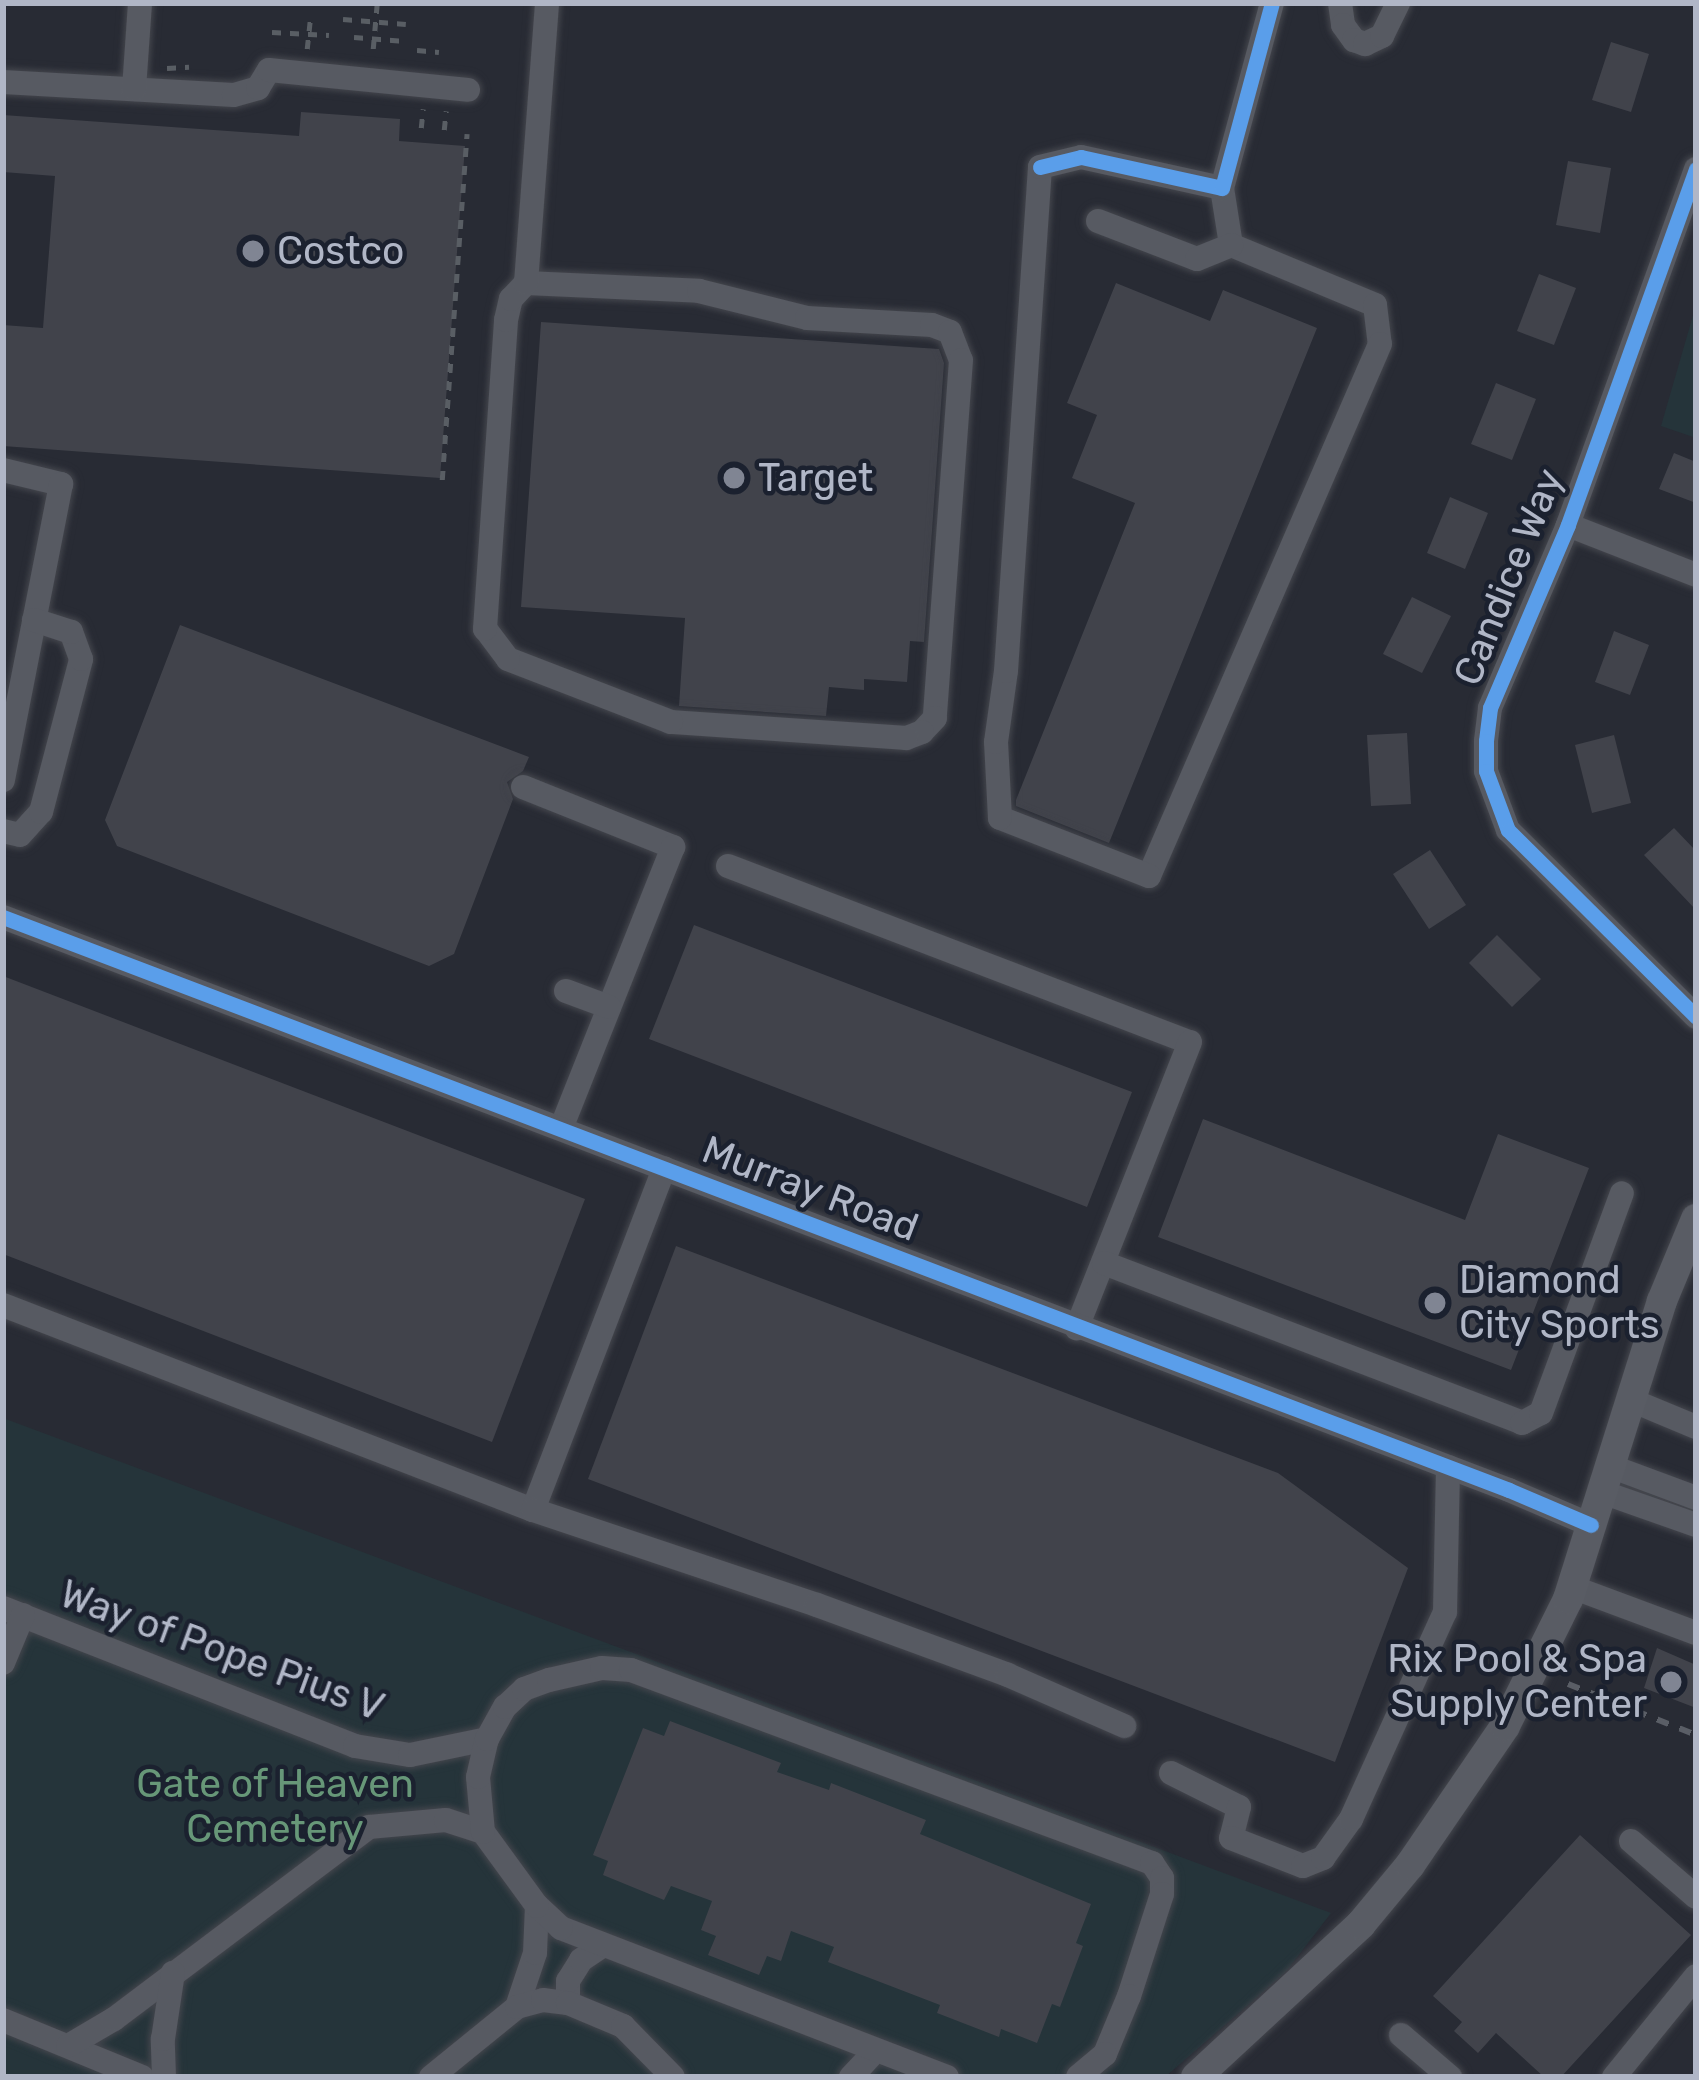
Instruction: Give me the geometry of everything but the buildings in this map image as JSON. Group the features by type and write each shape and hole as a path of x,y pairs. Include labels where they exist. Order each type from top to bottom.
{"main road":[{"path":"1210,2073 1296,1990 1410,1865 1505,1726 1538,1667 1572,1587 1631,1400 1689,1254 1696,1220"}],"street":[{"path":"134,89 140,3"},
{"path":"526,283 699,291 807,317 932,325 950,332 962,360 935,718 922,732 906,738 670,722 508,659 484,629 506,320 511,299 526,283 547,3"},
{"path":"1231,245 1222,188 1272,3"},
{"path":"1340,3 1343,25 1354,40 1365,44 1382,36 1398,3"},
{"path":"3,82 248,93 268,70 468,90"},
{"path":"1098,221 1197,260 1231,245 1375,305 1381,344 1149,876 1000,818 996,742 1006,671 1040,167 1081,157 1222,188"},
{"name":"Candice Way","path":"1696,169 1568,525 1490,709 1486,771 1493,800 1528,855 1696,1017"},
{"path":"3,470 61,484 3,781"},
{"path":"1568,525 1696,575"},
{"path":"3,831 20,835 41,812 81,659 71,632 34,620"},
{"path":"523,787 673,847 561,1129"},
{"path":"728,866 1190,1042 1077,1328"},
{"name":"Murray Road","path":"3,916 1592,1526"},
{"path":"566,991 609,1007"},
{"path":"533,1510 664,1168"},
{"path":"1104,1263 1522,1423 1540,1413 1622,1193"},
{"path":"3,1305 533,1510 1008,1675 1124,1726"},
{"path":"1631,1400 1696,1427"},
{"path":"1171,1773 1238,1807 1231,1838 1303,1866 1323,1858 1351,1819 1445,1612 1448,1467"},
{"path":"1606,1479 1696,1498"},
{"path":"1606,1479 1696,1525"},
{"path":"1572,1587 1696,1634"},
{"path":"3,1663 13,1612"},
{"name":"Way of Pope Pius V","path":"13,1612 355,1746 410,1755 487,1739"},
{"path":"947,2077 599,1948 560,1928 537,1906 483,1832 478,1777 487,1739 505,1707 524,1689 602,1668 631,1670 1152,1863 1162,1878 1162,1894 1129,1996 1106,2054 1078,2077"},
{"path":"68,2046 369,1827 446,1820 483,1832"},
{"path":"1630,1841 1696,1897"},
{"path":"517,2007 535,1953 537,1906"},
{"path":"568,2003 568,1982 581,1960 599,1948"},
{"path":"164,2077 163,2039 173,1973"},
{"path":"1621,2075 1696,1976"},
{"path":"430,2077 517,2007 543,2000 568,2003 622,2026 674,2076"},
{"path":"3,2020 142,2077"},
{"path":"1401,2035 1450,2077"},
{"path":"850,2077 874,2052"}],"path":[{"path":"374,49 377,3"},
{"path":"343,19 406,24"},
{"path":"308,50 310,21"},
{"path":"272,32 329,35"},
{"path":"354,37 405,41"},
{"path":"417,50 439,52"},
{"path":"170,65 189,67"},
{"path":"421,128 422,110"},
{"path":"444,130 446,113"},
{"path":"442,480 467,134"}],"green space":[{"path":"1696,305 1696,438 1661,426"},
{"name":"Gate of Heaven Cemetery","path":"3,1418 1331,1913 1285,1973 1165,2077 3,2077"}],"railway":[{"path":"1568,1684 1696,1735"}],"cycle path":[{"path":"1040,167 1081,157 1222,188 1272,3"},
{"path":"1696,169 1568,525 1490,708 1486,741 1486,771 1508,830 1696,1017"},
{"path":"3,917 1591,1525"}],"place":[{"name":"Costco","path":"253,251"},
{"name":"Target","path":"734,478"},
{"name":"Diamond City Sports","path":"1435,1303"},
{"name":"Rix Pool & Spa Supply Center","path":"1671,1682"}]}
